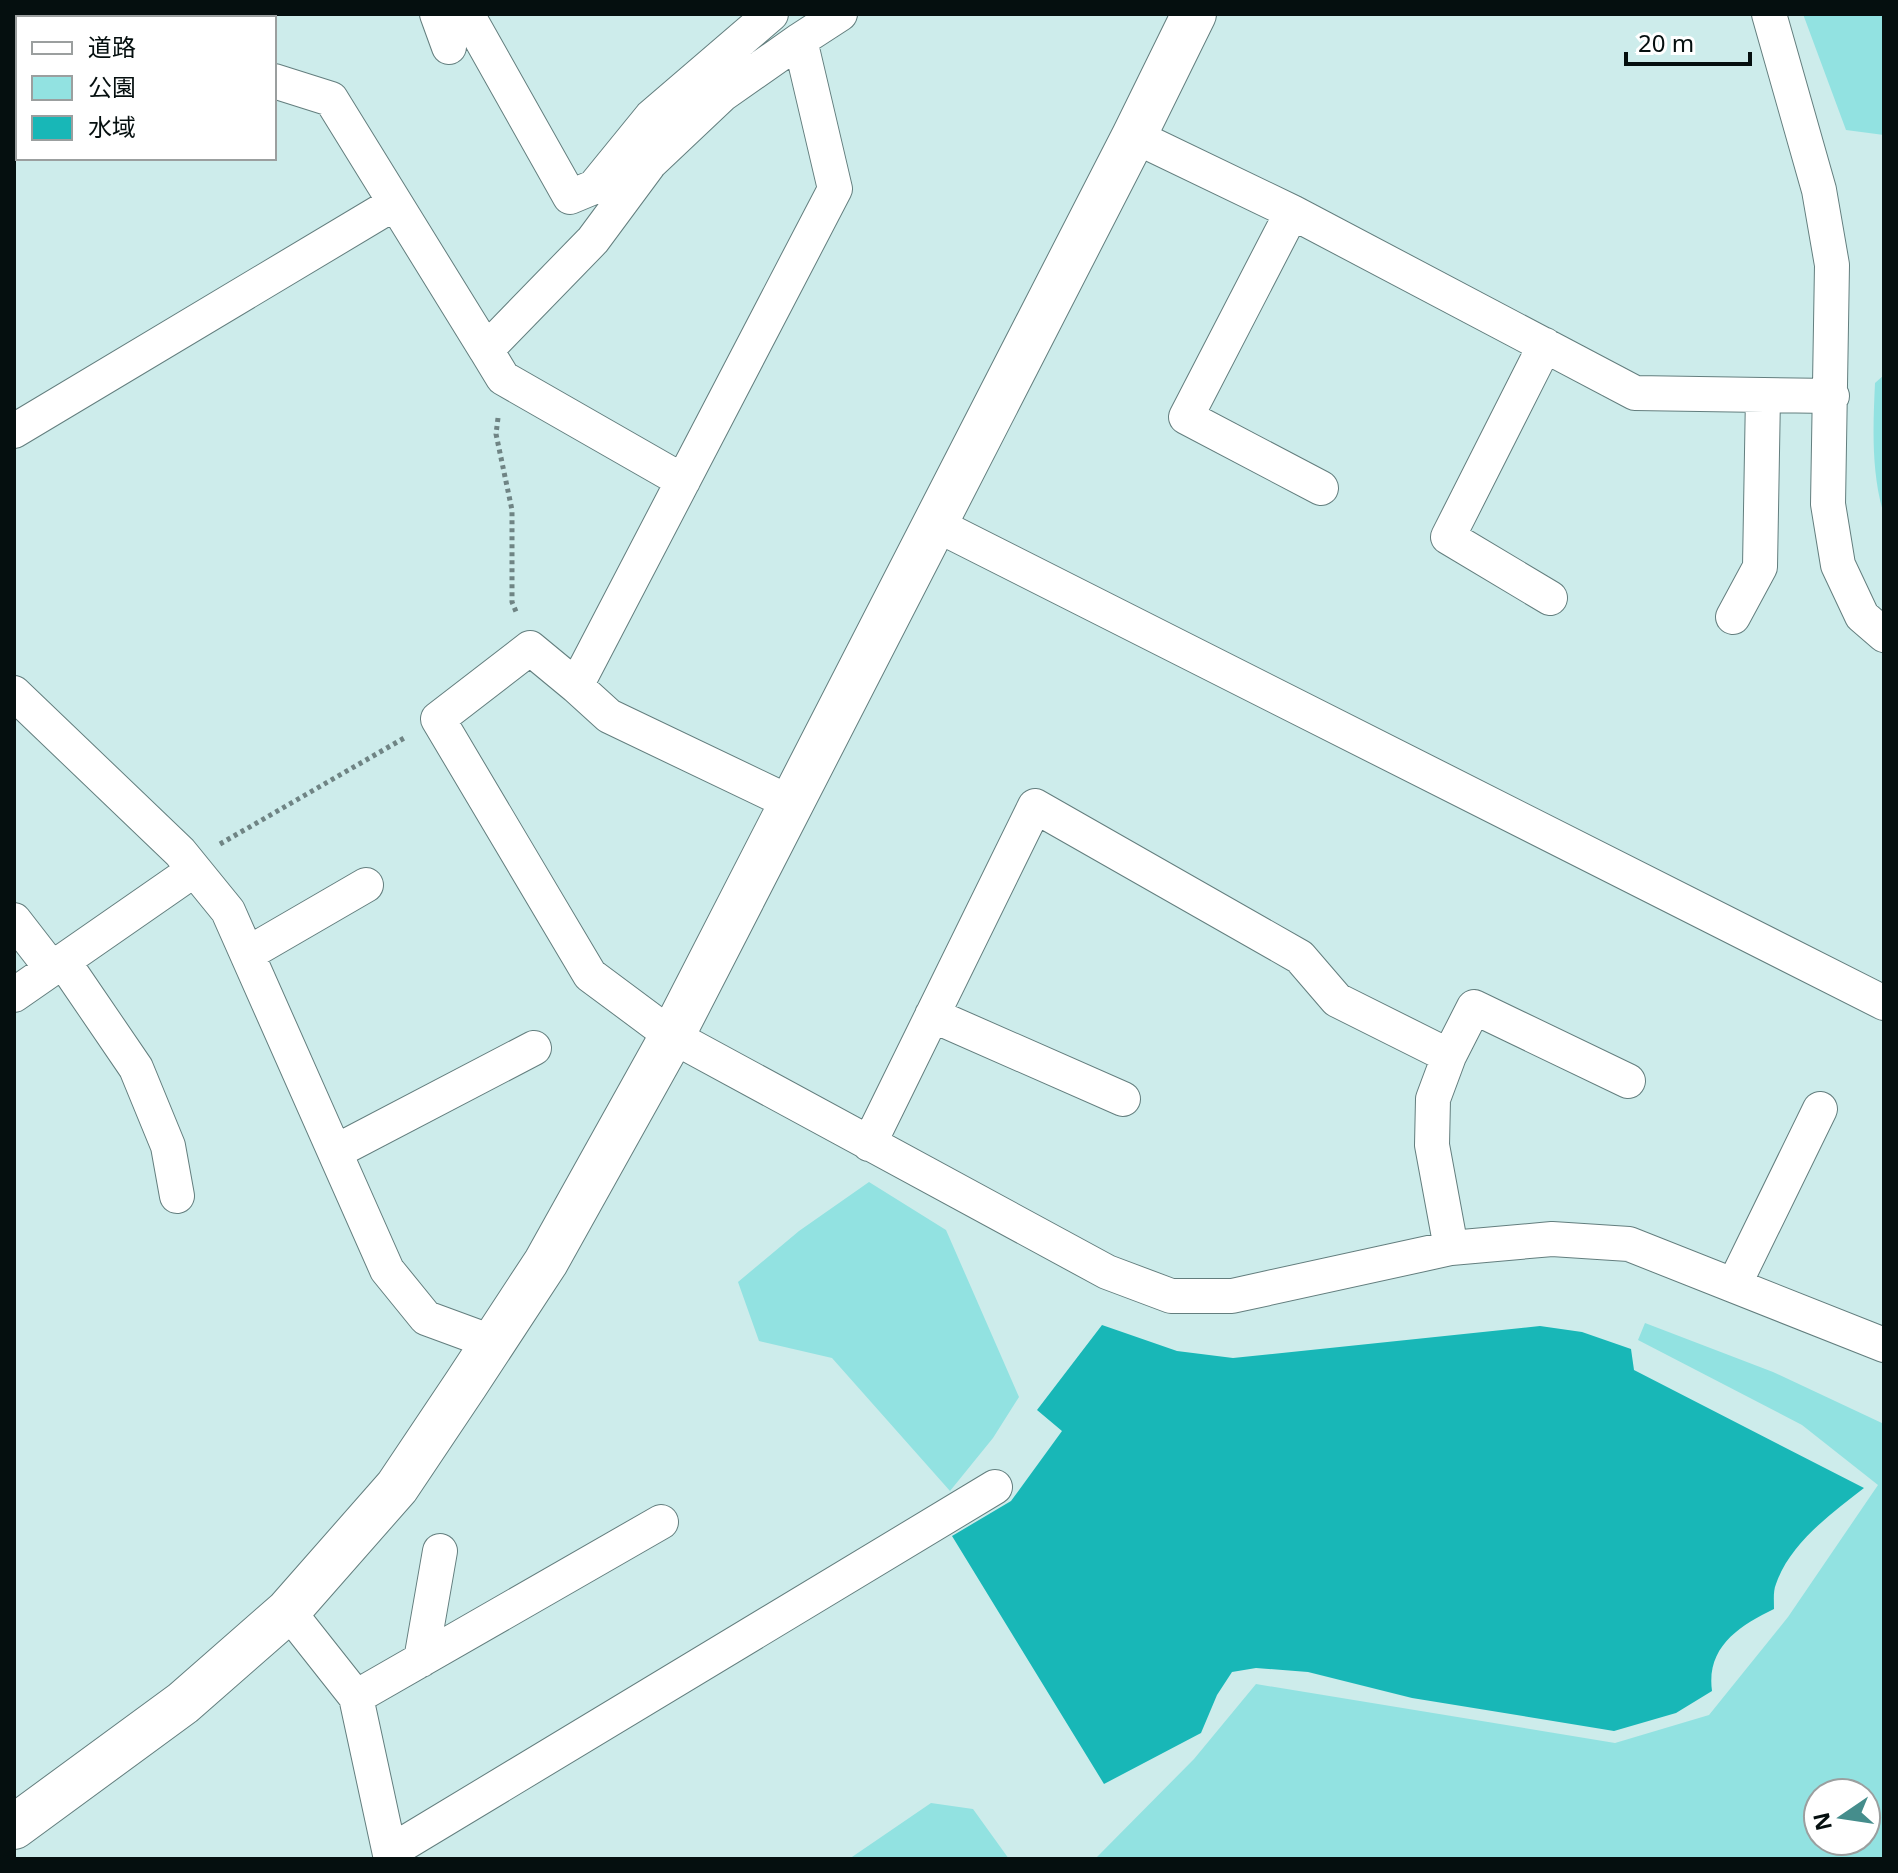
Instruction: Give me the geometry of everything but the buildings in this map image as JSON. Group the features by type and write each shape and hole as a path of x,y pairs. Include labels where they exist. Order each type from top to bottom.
{"street":[{"path":"437,14 449,47"},
{"path":"467,14 570,197 594,187 651,117 771,14"},
{"path":"495,364 650,163 723,94 840,14"},
{"path":"14,1827 183,1703 288,1611 397,1487 494,1343 546,1262 672,1036 1194,14"},
{"path":"1769,14 1819,190 1832,265 1828,504 1838,565 1862,616 1884,635"},
{"path":"576,686 835,189 800,40"},
{"path":"276,82 331,99 495,364 683,481"},
{"path":"1134,136 1292,212 1635,393 1832,396"},
{"path":"14,431 395,203"},
{"path":"1292,212 1186,417 1321,488"},
{"path":"1545,345 1448,537 1550,598"},
{"path":"1733,617 1760,567 1763,395"},
{"path":"935,524 1884,1003"},
{"path":"791,803 609,716 530,648 438,719 590,975 672,1036 1107,1272 1171,1296 1232,1296 1451,1248 1552,1239 1629,1244 1884,1345"},
{"path":"14,693 191,866 228,911 387,1270 426,1318 494,1343"},
{"path":"869,1144 1035,806 1300,957 1337,1000 1449,1056"},
{"path":"14,995 191,866"},
{"path":"247,954 366,885"},
{"path":"14,920 58,965 136,1068 168,1146 177,1196"},
{"path":"1451,1248 1432,1145 1433,1099 1449,1056 1474,1007 1628,1081"},
{"path":"932,1015 1123,1099"},
{"path":"335,1152 534,1048"},
{"path":"1734,1285 1820,1109"},
{"path":"288,1611 356,1697 390,1856 995,1487"},
{"path":"356,1697 661,1522"},
{"path":"421,1660 440,1551"}],"path":[{"path":"495,364 496,434 512,510 512,602 530,648"},
{"path":"191,866 438,719"}],"green space":[{"path":"1803,14 1884,14 1884,135 1846,130"},
{"path":"1884,375 1884,515 1875,466 1874,433 1875,383"},
{"path":"869,1182 946,1230 1019,1397 993,1438 950,1491 832,1358 759,1341 738,1282 799,1231"},
{"path":"1645,1323 1773,1372 1884,1424 1884,1859 1095,1859 1194,1759 1256,1684 1615,1743 1709,1715 1788,1617 1878,1485 1802,1425 1638,1340"},
{"path":"931,1803 973,1809 1009,1859 849,1859"}],"water":[{"path":"1102,1325 1177,1351 1233,1358 1540,1326 1582,1332 1631,1349 1634,1370 1864,1488 1813,1530 1791,1555 1775,1587 1774,1609 1737,1631 1720,1650 1714,1662 1712,1691 1676,1713 1614,1731 1412,1698 1308,1672 1256,1668 1232,1672 1217,1695 1201,1733 1104,1784 952,1536 1011,1501 1062,1431 1037,1410"}]}
